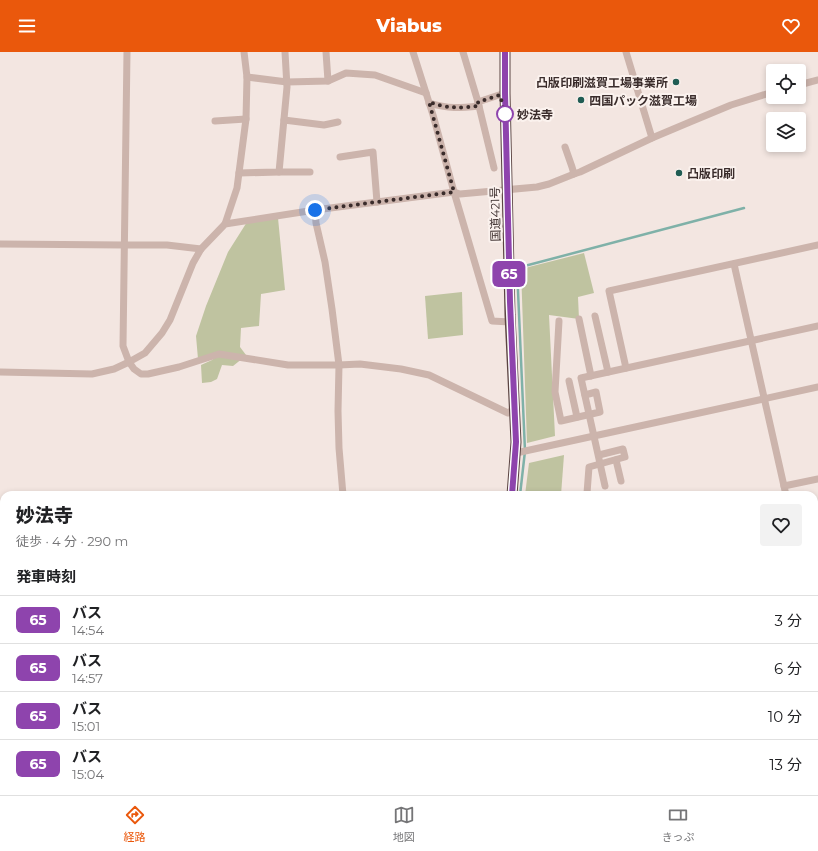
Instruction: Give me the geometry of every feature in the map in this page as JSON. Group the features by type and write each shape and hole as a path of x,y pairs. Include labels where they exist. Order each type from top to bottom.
{"highway":[{"name":"国道421号","path":"505,52 510,322 516,442 512,491"}],"street":[{"path":"127,52 123,346 129,362 134,369 141,374 148,374 179,367 219,354 288,365 360,364 401,369 429,375 508,412 514,409"},
{"path":"0,372 92,374 114,369 145,353 162,333 170,320 193,263 201,249 225,224 236,188 246,119 247,77 244,52"},
{"path":"279,172 288,87 285,52"},
{"path":"326,52 328,81"},
{"path":"413,52 429,102 492,321 510,322"},
{"path":"463,52 494,168"},
{"path":"626,52 652,138"},
{"path":"247,77 287,82 328,81 346,73 375,75 426,93"},
{"path":"806,83 818,80"},
{"path":"429,102 439,106 454,108 478,104 505,93"},
{"path":"225,224 315,210 454,192 460,194 537,187 580,172 652,138 731,105 766,94"},
{"path":"216,121 246,119"},
{"path":"284,120 324,125 338,122"},
{"path":"565,147 574,174"},
{"path":"340,157 373,152 377,202"},
{"path":"239,173 310,172"},
{"path":"315,210 316,223 325,262 339,365 339,448 343,491"},
{"path":"0,244 167,245 201,249"},
{"path":"626,368 609,291 818,245"},
{"path":"734,264 785,491"},
{"path":"595,316 608,372"},
{"path":"579,319 591,376"},
{"path":"559,321 555,392 562,421 600,412 596,392 585,395"},
{"path":"605,486 581,378 818,326"},
{"path":"569,381 577,418"},
{"path":"516,453 818,387"},
{"path":"588,491 589,466 625,457 623,449 599,455"},
{"path":"616,460 621,481"},
{"path":"784,486 818,479"}],"green space":[{"path":"278,218 285,290 261,294 259,326 241,328 240,347 246,355 198,359 196,336 206,306 228,252 247,222"},
{"path":"584,253 594,293 578,297 579,319 549,315 555,436 527,443 521,269"},
{"path":"462,292 463,335 428,339 425,296"},
{"path":"219,354 243,358 233,366 222,365 217,379 211,382 202,383 201,365 212,360"},
{"path":"564,455 561,491 526,491 529,463"}],"waterway":[{"path":"520,491 525,451 517,268 744,208"}],"bus line":[{"name":"65","path":"505,52 510,302 516,442 512,491"}],"place":[{"name":"凸版印刷滋賀工場事業所","path":"676,82"},
{"name":"四国パック滋賀工場","path":"581,100"},
{"name":"妙法寺","path":"505,114"},
{"name":"凸版印刷","path":"679,173"}],"route":[{"path":"315,210 454,192 429,102 439,106 454,108 479,106 478,102 500,95 505,114"}]}
